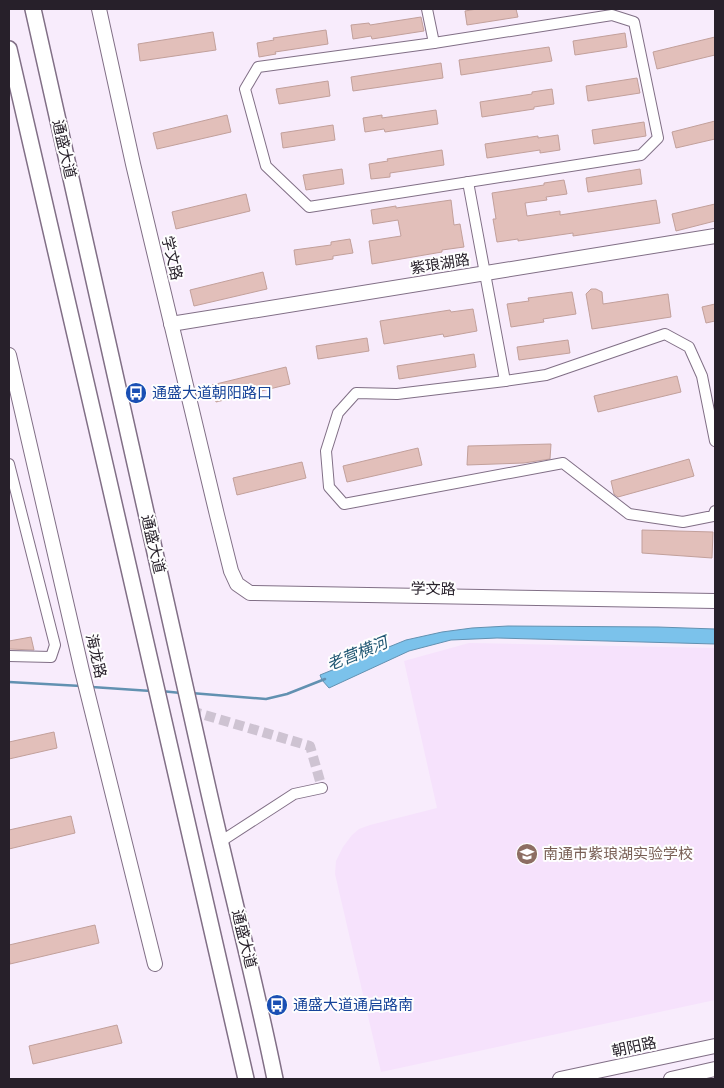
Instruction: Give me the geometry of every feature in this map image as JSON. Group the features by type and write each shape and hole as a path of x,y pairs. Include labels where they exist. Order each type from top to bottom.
{"main road":[{"name":"通盛大道","path":"32,9 220,842 261,1009 275,1079"},
{"name":"通盛大道","path":"9,49 246,1079"}],"street":[{"name":"学文路","path":"99,9 171,324 231,571 237,584 250,593 715,601"},
{"path":"427,9 434,42"},
{"path":"612,15 634,22 658,138 641,155 308,207 266,166 245,89 258,67 434,42 612,15"},
{"path":"468,182 505,381"},
{"name":"紫琅湖路","path":"171,324 715,236"},
{"path":"715,441 702,376 689,347 665,334 546,375 397,394 356,393 338,413 326,451 329,487 344,504 562,463 629,514 683,522 713,516 715,511"},
{"name":"海龙路","path":"9,356 82,671 155,964"},
{"path":"9,464 55,645 51,657 9,656"},
{"name":"学文路","path":"217,515 218,541 223,572 232,591 249,601 715,610"},
{"path":"220,842 294,794 322,788"},
{"name":"朝阳路","path":"560,1079 715,1046"},
{"path":"671,1079 696,1076 715,1069"}],"shaded area":[{"name":"南通市紫琅湖实验学校","path":"469,643 715,648 715,1000 381,1072 335,874 336,861 343,847 359,829 437,808 404,661"}],"water":[{"path":"508,626 715,629 715,644 497,638 451,640 409,651 329,688 320,675 406,640 442,632"}],"building":[{"path":"477,9 516,9 518,17 467,25 465,11"},
{"path":"421,17 424,31 372,39 371,36 353,39 351,25 369,23 370,25"},
{"path":"326,30 328,44 275,52 276,54 259,57 257,43 274,40 273,38"},
{"path":"213,32 216,50 140,61 138,44"},
{"path":"625,33 627,47 575,55 573,41"},
{"path":"715,37 715,55 657,69 653,52"},
{"path":"549,47 552,61 461,75 459,60"},
{"path":"441,63 443,78 353,91 351,77"},
{"path":"637,78 640,93 588,101 586,86"},
{"path":"328,81 330,96 279,104 276,89"},
{"path":"552,89 554,104 482,117 480,102"},
{"path":"436,110 438,124 385,132 384,129 365,132 363,118 382,115 382,118"},
{"path":"227,115 231,132 157,149 153,133"},
{"path":"715,121 715,139 676,148 672,132"},
{"path":"644,122 646,136 594,144 592,130"},
{"path":"333,125 335,140 283,148 281,133"},
{"path":"558,135 560,150 540,153 540,150 487,158 485,144"},
{"path":"442,150 444,165 390,173 390,177 371,179 369,164 388,161 387,159"},
{"path":"342,169 344,184 306,190 303,175"},
{"path":"640,169 642,184 588,192 586,178"},
{"path":"564,180 567,194 546,197 547,200 525,203 527,216 560,211 560,215 656,200 660,223 573,236 573,233 497,242 493,219 496,219 492,193"},
{"path":"246,194 250,211 176,229 172,212"},
{"path":"451,200 454,225 460,224 464,247 372,264 369,241 401,236 398,220 373,224 371,210"},
{"path":"715,204 715,221 676,231 672,214"},
{"path":"350,239 353,253 333,256 333,259 296,265 294,250 331,245 331,242"},
{"path":"263,272 267,289 194,306 190,290"},
{"path":"591,289 602,292 603,304 668,294 671,317 592,329 586,294"},
{"path":"572,292 576,314 543,319 544,322 511,327 507,304 529,301 528,298"},
{"path":"715,304 715,321 706,323 702,307"},
{"path":"473,309 477,331 444,337 443,334 384,344 380,321 450,310 451,312"},
{"path":"367,338 369,351 318,359 316,346"},
{"path":"568,340 570,353 519,360 517,347"},
{"path":"474,354 476,367 399,379 397,366"},
{"path":"286,367 290,384 216,402 212,385"},
{"path":"677,376 681,392 598,412 594,396"},
{"path":"551,444 550,459 524,463 467,465 468,446"},
{"path":"418,448 422,465 347,482 343,466"},
{"path":"689,459 694,476 618,497 614,494 611,481"},
{"path":"302,462 306,478 237,495 233,478"},
{"path":"642,530 713,532 712,558 642,553"},
{"path":"31,637 34,650 9,649 9,641"},
{"path":"54,732 57,748 9,759 9,742"},
{"path":"71,816 75,833 9,849 9,830"},
{"path":"95,925 99,943 10,964 9,945"},
{"path":"117,1025 122,1043 33,1064 29,1046"}],"waterway":[{"name":"老营横河","path":"191,693 266,699 287,694 325,679"},
{"name":"老营横河","path":"9,682 81,686"},
{"name":"老营横河","path":"92,687 151,691"},
{"name":"老营横河","path":"161,691 181,693"}],"tunnel":[{"path":"191,711 310,746 322,788"}],"place":[{"name":"通盛大道朝阳路口","path":"136,393"},
{"name":"南通市紫琅湖实验学校","path":"527,854"},
{"name":"通盛大道通启路南","path":"277,1005"}]}
